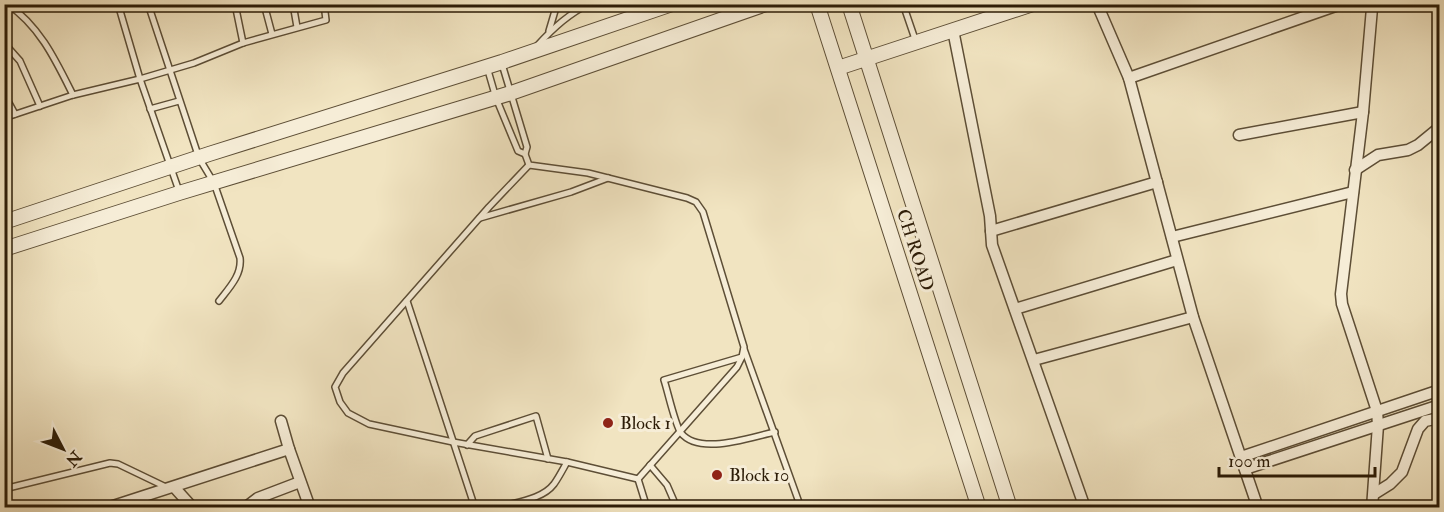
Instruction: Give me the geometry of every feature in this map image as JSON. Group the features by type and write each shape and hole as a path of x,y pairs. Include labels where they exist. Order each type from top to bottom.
{"street":[{"path":"4,222 488,67 672,4"},
{"path":"4,249 179,193 496,98 766,4"},
{"name":"CH ROAD","path":"817,4 979,507"},
{"name":"CH ROAD","path":"849,4 1010,507"},
{"path":"838,68 1033,4"},
{"path":"1097,4 1129,78 1193,317 1258,507"},
{"path":"1129,78 1341,4"},
{"path":"1370,4 1372,8 1363,112 1341,294 1342,304 1377,411 1372,507"},
{"path":"953,30 990,216 992,245 1085,507"},
{"path":"1239,135 1363,112"},
{"path":"1355,170 1378,155 1408,150 1418,145 1440,127"},
{"path":"991,231 1157,182"},
{"path":"1172,237 1353,192"},
{"path":"1015,309 1177,260"},
{"path":"1034,360 1193,317"},
{"path":"1241,457 1440,390"},
{"path":"1245,469 1440,405"},
{"path":"1374,494 1390,484 1402,471 1418,429 1425,421 1440,418"},
{"path":"281,421 310,507"},
{"path":"107,507 289,450"},
{"path":"245,507 258,498 300,482"},
{"path":"172,488 193,507"}],"lane":[{"path":"7,4 37,31 73,94"},
{"path":"118,4 140,79 179,193"},
{"path":"148,4 199,158 214,183 240,258 239,274 219,301"},
{"path":"235,4 243,43"},
{"path":"264,4 272,34"},
{"path":"293,4 297,27"},
{"path":"4,118 73,94 140,79 194,63 243,43 326,20 324,4"},
{"path":"549,33 557,4"},
{"path":"534,50 569,16 589,4"},
{"path":"903,4 916,42"},
{"path":"4,43 20,61 40,106"},
{"path":"502,62 527,147 525,153 529,165"},
{"path":"488,67 496,98 518,151 525,153"},
{"path":"4,94 15,114"},
{"path":"150,109 179,100"},
{"path":"529,165 588,173 696,202 703,212 744,347 801,507"},
{"path":"529,165 479,218 343,373 335,387 340,402 348,413 369,424 467,445 567,462 638,479"},
{"path":"479,218 572,192 608,178"},
{"path":"407,302 475,507"},
{"path":"638,479 737,367 744,347"},
{"path":"742,357 664,380 680,432 689,440 703,444 727,443 775,432"},
{"path":"467,445 475,436 536,416 548,459"},
{"path":"496,507 536,497 545,492 554,485 567,462"},
{"path":"4,489 110,463 118,464 172,488"},
{"path":"650,465 667,485 677,507"},
{"path":"638,479 647,507"}],"place":[{"name":"Block 1","path":"608,423"},
{"name":"Block 10","path":"717,475"}]}
